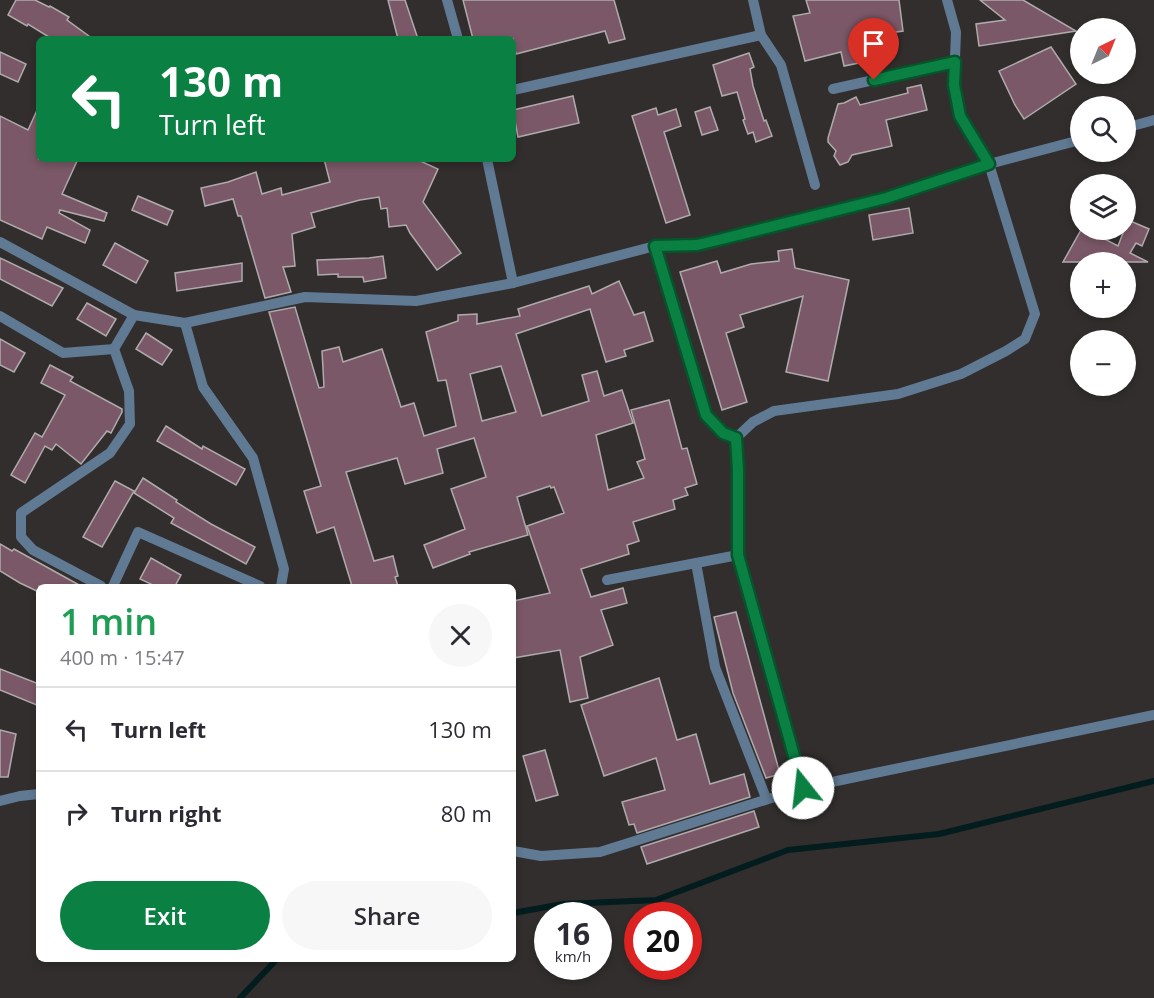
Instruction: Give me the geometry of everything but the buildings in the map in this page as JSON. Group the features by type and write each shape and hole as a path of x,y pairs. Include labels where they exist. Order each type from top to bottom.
{"lane":[{"path":"447,0 457,36"},
{"path":"753,0 762,35 782,65 815,185"},
{"path":"736,438 753,422 774,411 898,394 961,374 1024,339 1035,314 989,164 960,116 954,85 956,32 947,0"},
{"path":"516,89 762,35"},
{"path":"833,89 955,62"},
{"path":"1136,125 1154,120"},
{"path":"0,242 134,315 185,323 304,297 416,301 513,283 655,246 697,245 886,198 989,164 1070,143"},
{"path":"488,162 513,283"},
{"path":"655,246 706,415 723,433 736,438"},
{"path":"114,349 134,315"},
{"path":"0,316 63,353 114,349"},
{"path":"185,323 203,387 253,458 284,569 281,584"},
{"path":"97,584 33,550 21,537 21,513 111,453 130,424 129,391 114,349"},
{"path":"736,438 738,555 803,788"},
{"path":"114,584 138,532 255,584"},
{"path":"607,580 738,555"},
{"path":"696,563 715,667 766,798"},
{"path":"516,851 541,855 600,852 803,788 1154,715"},
{"path":"0,801 36,794"}],"waterway":[{"path":"516,912 563,904 656,900 788,850 939,834 1154,781"},
{"path":"240,998 274,962"}],"route":[{"path":"803,788 738,555 736,438 723,433 706,415 655,246 697,245 718,240 886,198 989,164 960,116 954,85 955,62 874,80"}]}
